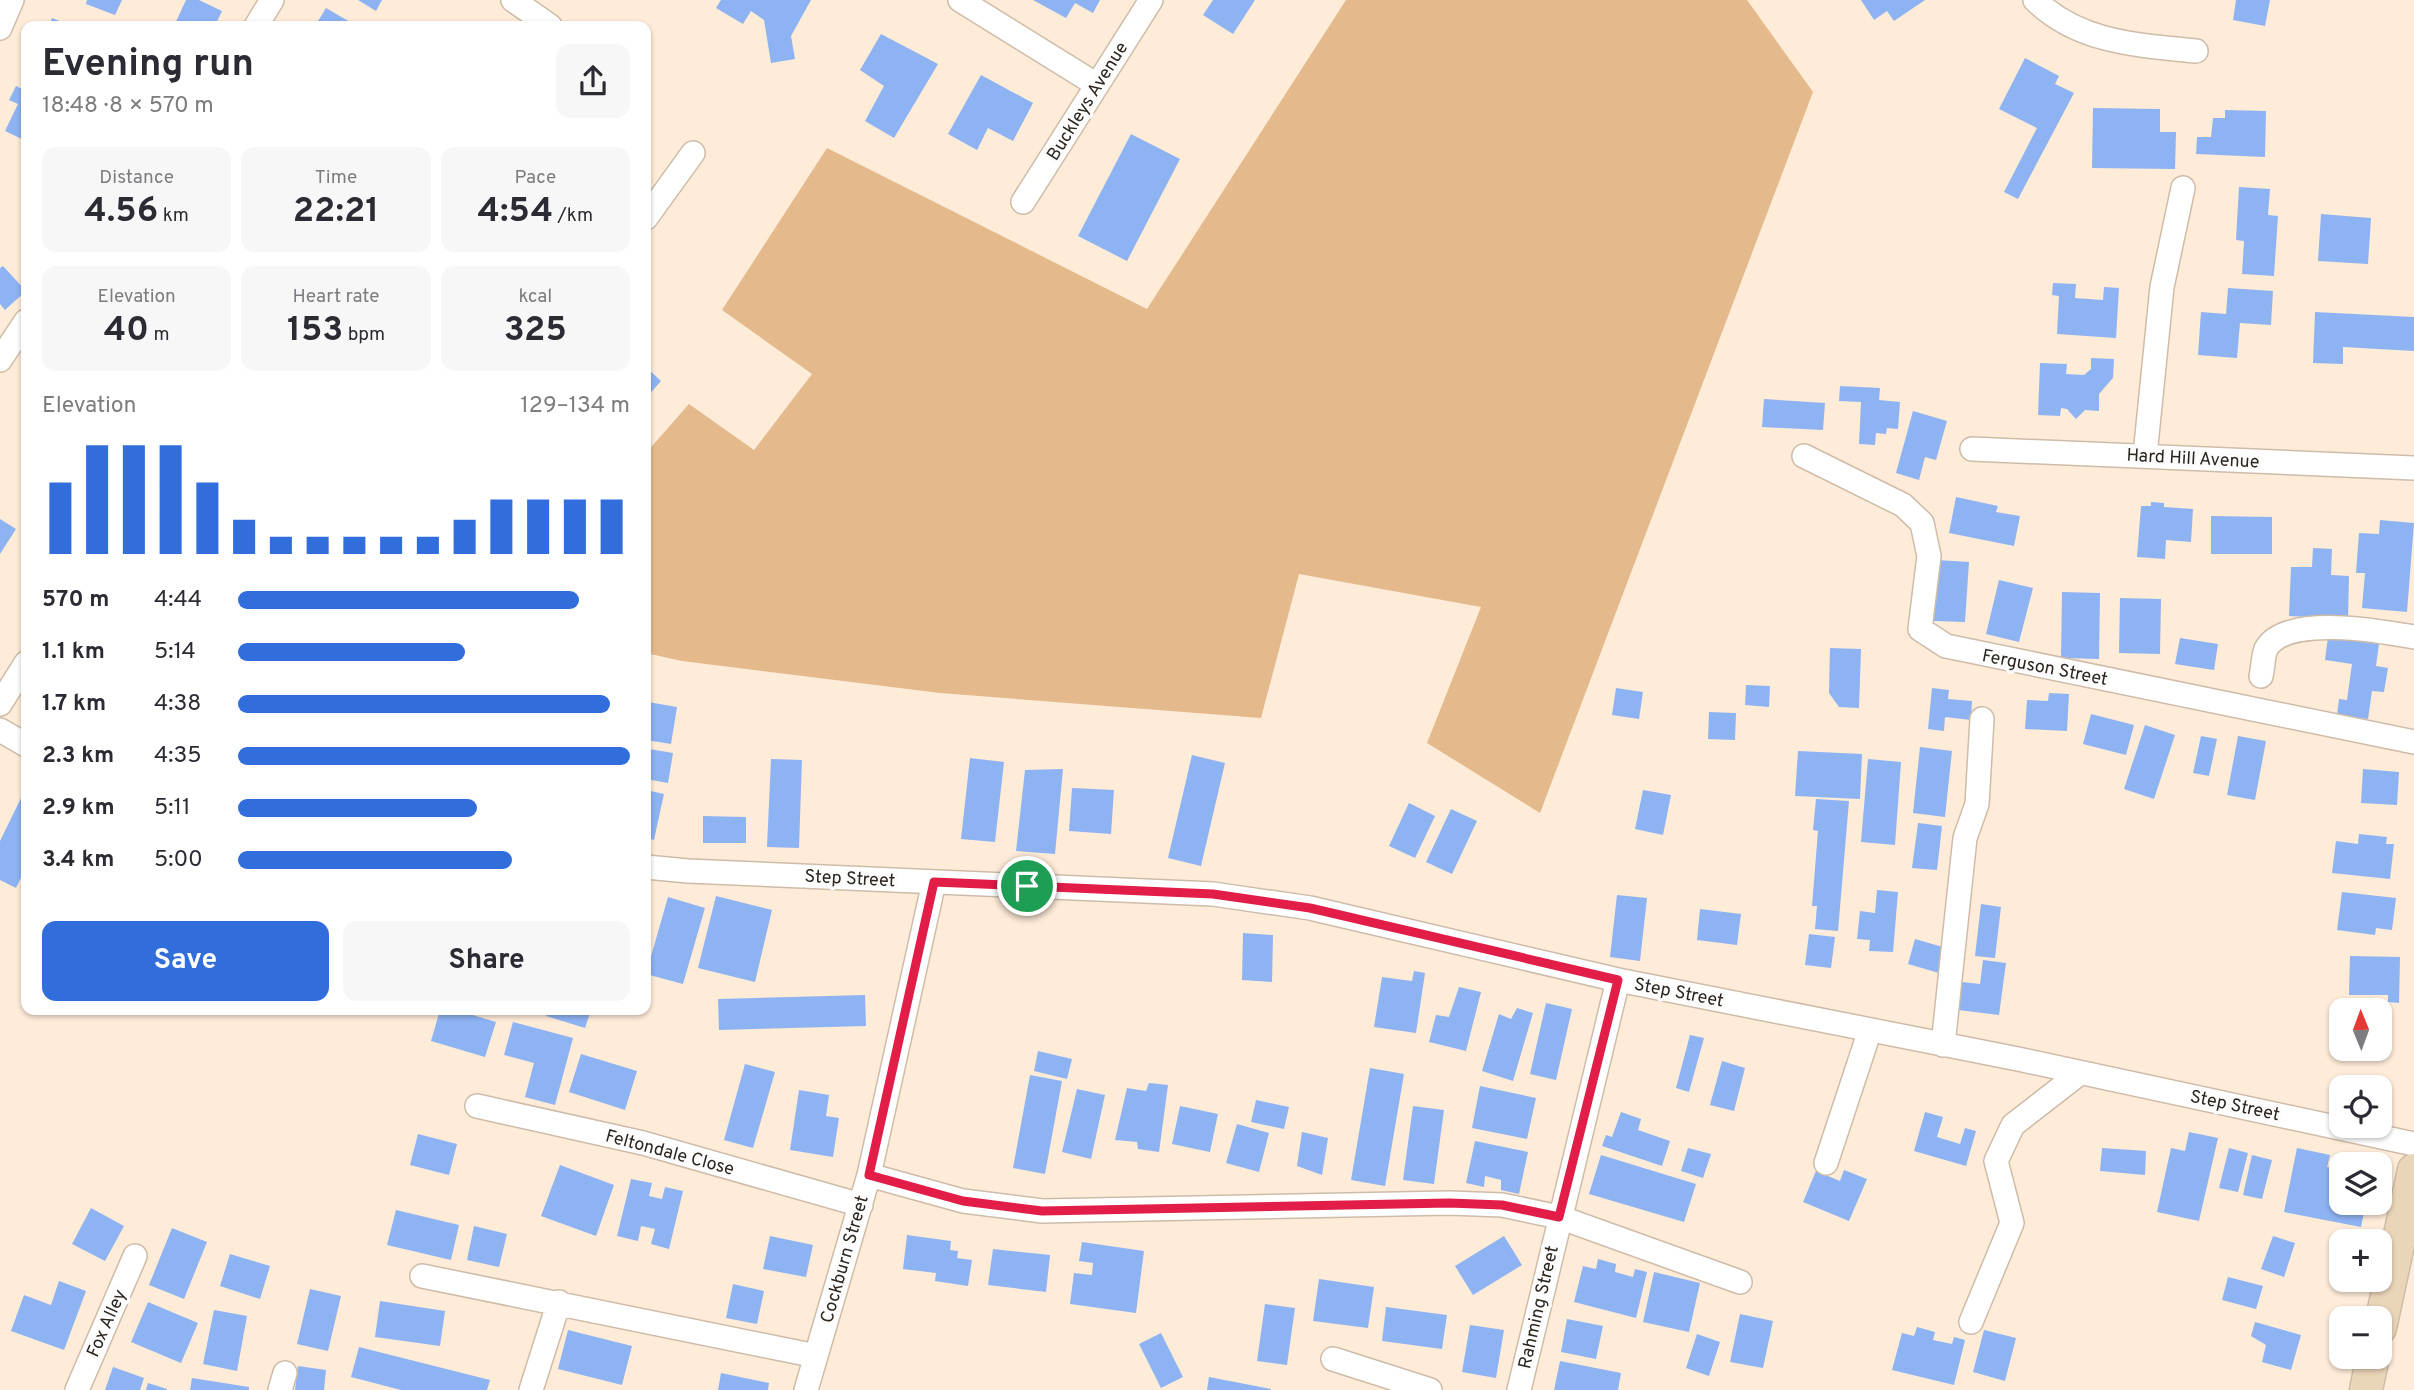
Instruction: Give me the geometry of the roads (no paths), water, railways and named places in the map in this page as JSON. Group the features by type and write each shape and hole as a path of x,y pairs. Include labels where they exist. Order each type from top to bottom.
{"main road":[{"path":"2385,1306 2414,1171"},
{"path":"2366,1390 2371,1369"}],"street":[{"path":"0,28 12,0"},
{"path":"259,21 272,0"},
{"path":"513,0 544,21"},
{"path":"960,0 1097,85"},
{"name":"Buckleys Avenue","path":"1023,202 1151,0"},
{"path":"2035,0 2053,17 2084,33 2121,43 2196,51"},
{"path":"651,211 693,153"},
{"path":"2145,455 2162,287 2183,188"},
{"path":"0,360 21,328"},
{"name":"Hard Hill Avenue","path":"1972,449 2414,468"},
{"name":"Ferguson Street","path":"1804,456 1903,505 1922,523 1929,556 1920,629 1945,646 2414,741"},
{"path":"2262,676 2266,649 2294,629 2348,629 2414,637"},
{"path":"0,704 21,671"},
{"path":"1943,1045 1965,838 1977,804 1982,719"},
{"path":"0,730 21,742"},
{"name":"Step Street","path":"651,867 1213,894 1310,908 1618,980 2080,1073 2414,1144"},
{"name":"Cockburn Street","path":"806,1390 869,1175 934,882"},
{"name":"Rahming Street","path":"1519,1390 1618,980"},
{"path":"1826,1163 1870,1030"},
{"path":"1971,1322 2012,1223 1996,1161 2013,1125 2080,1073"},
{"name":"Feltondale Close","path":"477,1106 643,1143 861,1205"},
{"path":"869,1175 963,1201 1042,1211 1449,1203 1502,1205 1559,1217 1740,1282"},
{"name":"Fox Alley","path":"77,1390 135,1256"},
{"path":"422,1276 816,1356"},
{"path":"531,1390 559,1302"},
{"path":"1333,1359 1430,1390"}]}
